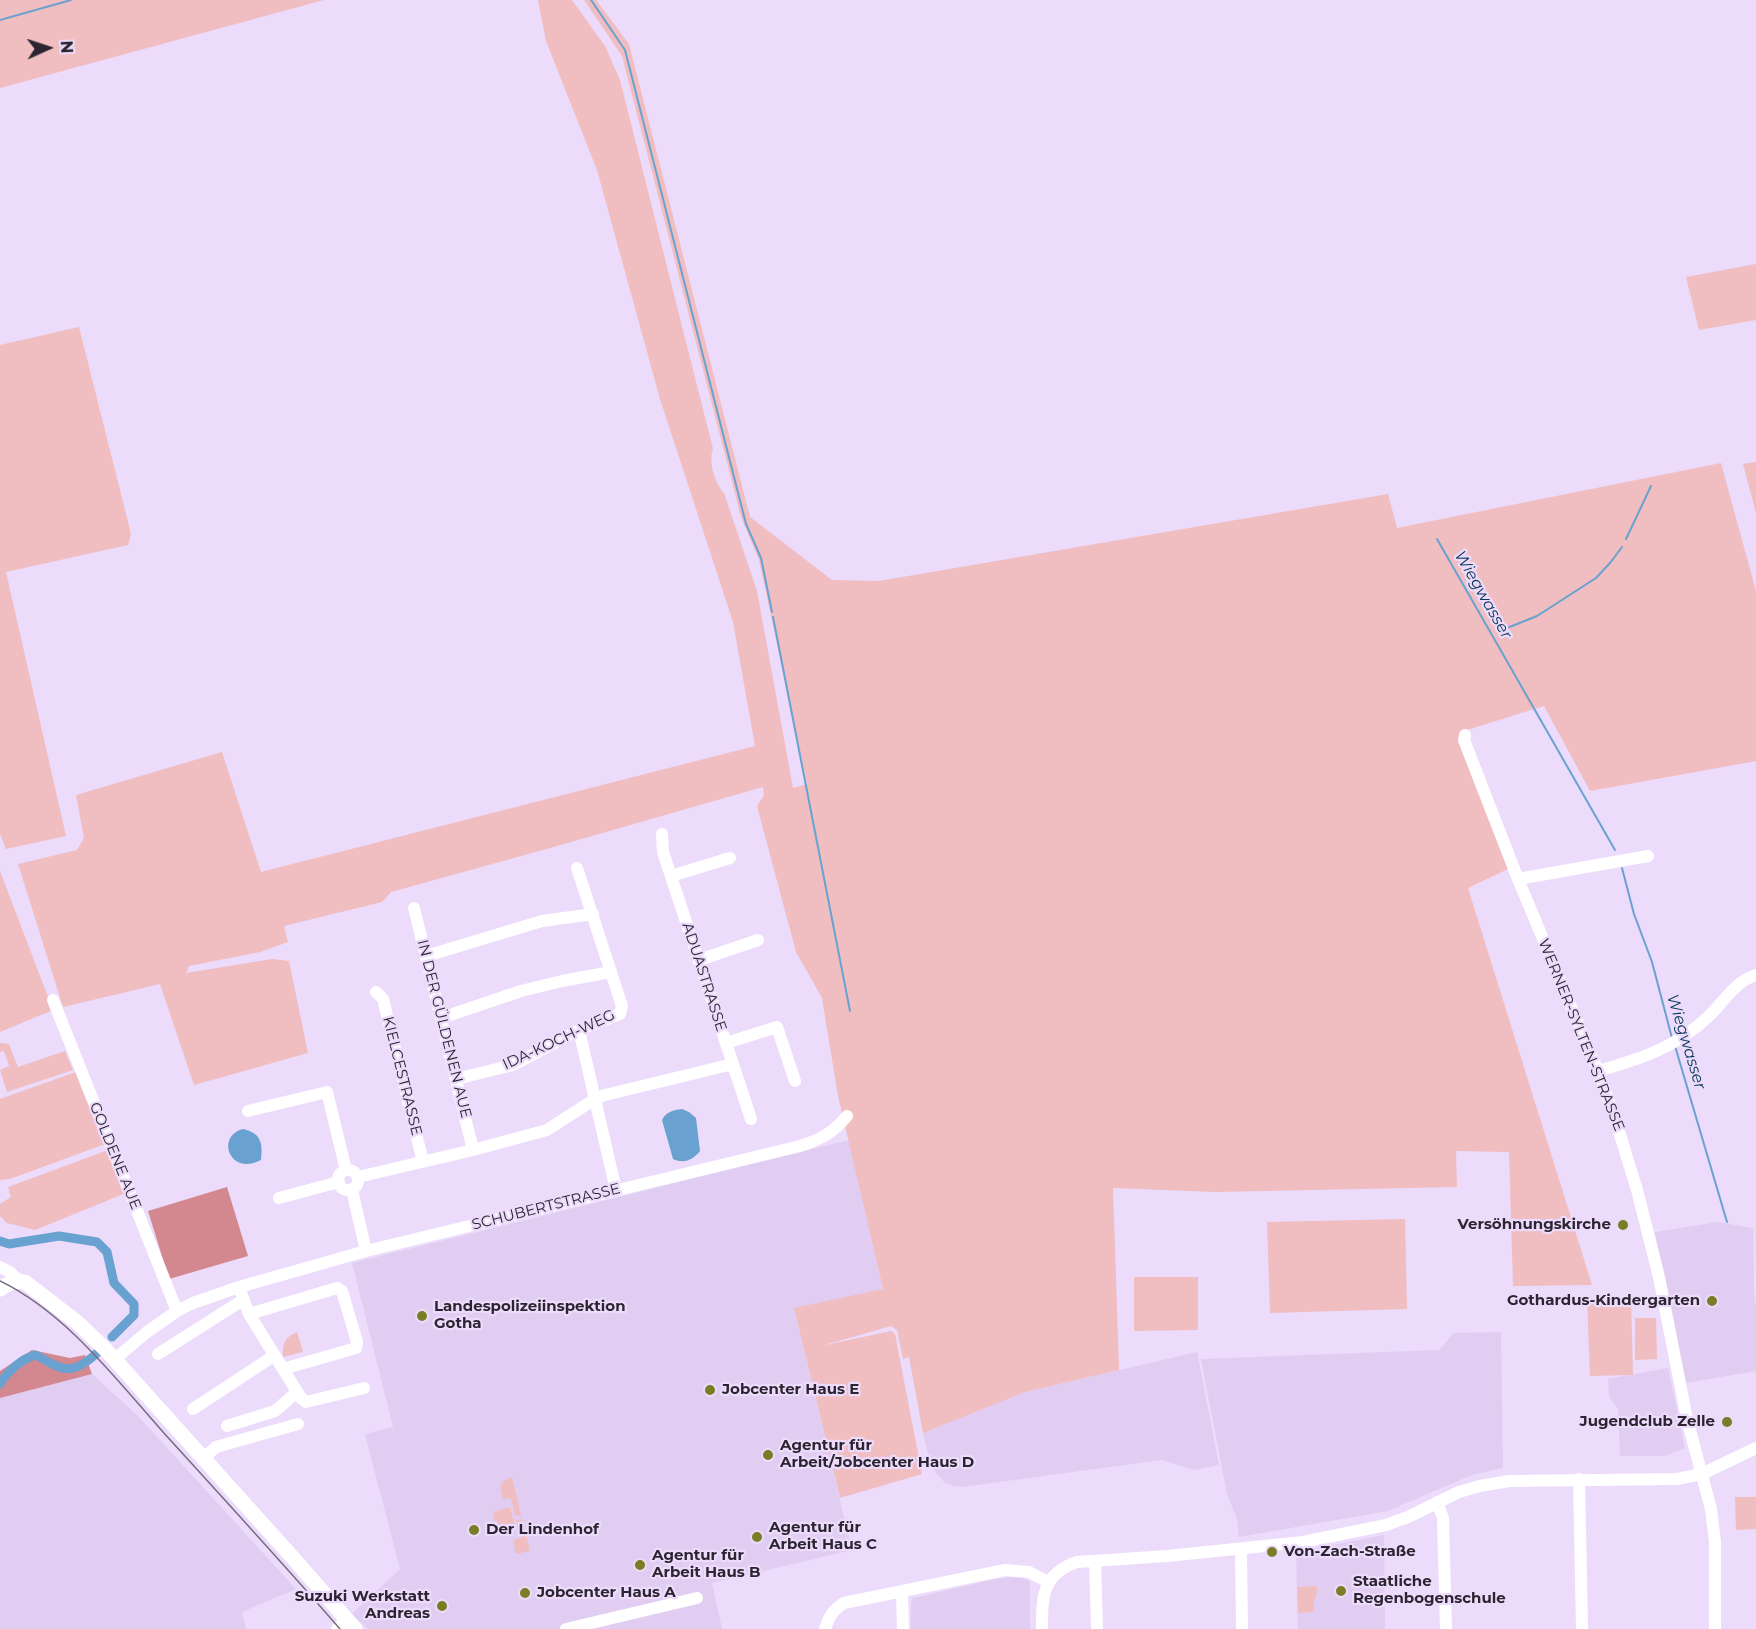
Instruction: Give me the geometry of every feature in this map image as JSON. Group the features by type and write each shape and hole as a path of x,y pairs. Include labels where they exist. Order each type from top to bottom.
{"main road":[{"path":"0,1289 11,1282 25,1282 78,1323 115,1359 294,1559 346,1626"}],"street":[{"name":"WERNER-SYLTEN-STRASSE","path":"1465,735 1464,740 1518,879 1598,1071 1637,1190 1649,1235 1685,1411 1712,1509 1715,1542 1715,1629"},
{"name":"ADUASTRASSE","path":"662,834 663,852 751,1119"},
{"path":"1518,879 1648,856"},
{"path":"671,876 730,858"},
{"name":"IDA-KOCH-WEG","path":"456,1079 513,1065 579,1030 620,1014 622,1006 577,868"},
{"name":"IN DER GÜLDENEN AUE","path":"414,908 473,1150"},
{"path":"426,956 542,921 592,914"},
{"path":"699,960 758,940"},
{"path":"441,1018 521,991 611,972"},
{"path":"1598,1071 1644,1057 1672,1043 1709,1017 1725,997 1745,978 1756,975"},
{"name":"KIELCESTRASSE","path":"376,992 383,999 423,1162"},
{"name":"GOLDENE AUE","path":"53,1000 177,1311"},
{"path":"726,1043 777,1027 795,1081"},
{"path":"579,1030 616,1190"},
{"path":"358,1177 547,1130 605,1095 733,1064"},
{"path":"248,1111 327,1092 346,1170"},
{"name":"SCHUBERTSTRASSE","path":"115,1359 177,1311 239,1287 366,1251 814,1142 832,1131 847,1116"},
{"path":"346,1170 354,1172 358,1177 357,1186 352,1190 342,1188 339,1182 339,1176 346,1170"},
{"path":"279,1198 339,1182"},
{"path":"352,1190 366,1251"},
{"path":"0,1267 10,1272 19,1281"},
{"path":"239,1287 249,1314 297,1392 306,1402 364,1388"},
{"path":"249,1314 337,1288 342,1291 357,1342 356,1348 283,1370"},
{"path":"158,1354 243,1300"},
{"path":"193,1409 275,1356"},
{"path":"226,1426 275,1411 297,1392"},
{"path":"204,1458 216,1447 298,1424"},
{"path":"1042,1629 1042,1604 1048,1582 1057,1572 1077,1563 1293,1544 1386,1525 1480,1486 1509,1481 1677,1479 1702,1474 1756,1448"},
{"path":"1579,1479 1582,1629"},
{"path":"1437,1502 1443,1518 1446,1629"},
{"path":"1241,1550 1242,1629"},
{"path":"1095,1561 1097,1629"},
{"path":"825,1629 829,1616 844,1603 1005,1570 1029,1572 1048,1582"},
{"path":"902,1591 903,1629"},
{"path":"566,1629 697,1598"}],"shaded area":[{"path":"0,0 324,0 0,88"},
{"path":"538,0 572,0 605,46 620,80 713,449 711,460 713,472 724,493 757,591 793,788 807,784 759,560 741,517 622,56 584,0 596,0 629,44 750,517 832,580 879,581 1388,494 1397,528 1721,463 1756,591 1756,761 1590,791 1544,706 1467,730 1508,869 1468,888 1592,1285 1513,1286 1509,1152 1456,1151 1457,1187 1216,1192 1113,1188 1119,1370 1025,1392 923,1433 909,1357 903,1359 897,1330 891,1326 821,1346 891,1331 895,1334 922,1474 840,1498 794,1308 883,1289 838,1096 822,998 796,952 757,806 764,795 763,787 391,892 382,902 284,926 288,942 260,952 189,966 186,973 272,959 289,961 308,1053 194,1085 160,984 63,1007 18,864 77,850 84,838 76,795 222,752 261,872 755,746 733,622 660,399 597,170 546,41"},
{"path":"1756,264 1756,320 1699,330 1686,277"},
{"path":"79,327 131,534 128,545 6,572 66,836 6,849 0,834 0,345"},
{"path":"1756,462 1756,513 1743,464"},
{"path":"0,871 53,1010 0,1032"},
{"path":"0,1043 9,1044 18,1067 65,1051 73,1070 7,1092 0,1070 9,1066 4,1051 0,1052"},
{"path":"76,1072 105,1144 10,1179 0,1180 0,1099"},
{"path":"849,1140 883,1290 794,1308 852,1550 712,1583 722,1629 368,1629 352,1614 400,1569 365,1434 393,1427 352,1263"},
{"path":"108,1150 126,1193 35,1230 7,1223 0,1216 0,1204 11,1197 8,1187"},
{"path":"227,1187 248,1256 169,1279 148,1211"},
{"path":"1405,1219 1407,1309 1270,1313 1267,1222"},
{"name":"Gothardus-Kindergarten","path":"1718,1222 1753,1228 1756,1371 1685,1383 1655,1232"},
{"path":"1134,1277 1198,1277 1198,1330 1134,1331"},
{"path":"1631,1297 1633,1375 1590,1376 1587,1299"},
{"path":"1635,1318 1656,1318 1657,1359 1635,1360"},
{"path":"297,1332 303,1352 283,1357 285,1342 289,1336"},
{"path":"1501,1332 1503,1468 1472,1475 1388,1511 1239,1537 1237,1519 1227,1494 1201,1359 1439,1350 1454,1333"},
{"path":"32,1350 70,1358 85,1355 92,1374 0,1398 0,1371"},
{"path":"1197,1352 1219,1465 1194,1470 1162,1460 962,1487 944,1482 930,1462 923,1433 1025,1392"},
{"path":"1668,1368 1685,1448 1664,1456 1620,1456 1618,1409 1609,1396 1608,1379"},
{"path":"92,1374 138,1416 296,1589 242,1612 246,1629 0,1629 0,1398"},
{"path":"512,1477 521,1515 515,1516 511,1498 503,1499 500,1486"},
{"path":"1735,1497 1756,1497 1756,1529 1736,1530"},
{"path":"510,1507 516,1530 498,1534 496,1526 498,1522 494,1519 493,1512"},
{"path":"522,1519 530,1551 516,1554 513,1540 521,1538 516,1520"},
{"name":"Staatliche Regenbogenschule","path":"1384,1535 1385,1629 1298,1629 1296,1552"},
{"path":"1013,1577 1030,1581 1030,1629 911,1629 913,1598"},
{"path":"1317,1586 1314,1612 1298,1613 1297,1587"}],"water":[{"path":"682,1109 696,1118 700,1151 685,1161 673,1159 662,1120 670,1112"},
{"path":"243,1129 254,1133 260,1140 261,1160 250,1164 241,1163 234,1160 230,1154 228,1146 230,1139 234,1133"}],"waterway":[{"path":"0,20 71,0"},
{"path":"591,0 625,50 746,524 761,558 772,612"},
{"path":"1626,539 1651,486"},
{"name":"Wiegwasser","path":"1437,539 1615,850"},
{"path":"1502,630 1537,616 1596,578 1622,547"},
{"path":"773,617 850,1011"},
{"name":"Wiegwasser","path":"1622,868 1634,914 1652,962 1672,1038"},
{"name":"Wiegwasser","path":"1675,1046 1727,1222"},
{"path":"0,1241 9,1244 59,1236 97,1242 107,1252 114,1283 134,1304 134,1315 112,1337"},
{"path":"0,1384 15,1366 36,1355 53,1365 67,1369 81,1365 97,1353"}],"tram line":[{"path":"0,1281 47,1310 88,1348 340,1629"}],"place":[{"name":"Versöhnungskirche","path":"1623,1225"},
{"name":"Gothardus-Kindergarten","path":"1712,1301"},
{"name":"Landespolizeiinspektion Gotha","path":"422,1316"},
{"name":"Jobcenter Haus E","path":"710,1390"},
{"name":"Jugendclub Zelle","path":"1727,1422"},
{"name":"Agentur für Arbeit/Jobcenter Haus D","path":"768,1455"},
{"name":"Der Lindenhof","path":"474,1530"},
{"name":"Agentur für Arbeit Haus C","path":"757,1537"},
{"name":"Von-Zach-Straße","path":"1272,1552"},
{"name":"Agentur für Arbeit Haus B","path":"640,1565"},
{"name":"Staatliche Regenbogenschule","path":"1341,1591"},
{"name":"Jobcenter Haus A","path":"525,1593"},
{"name":"Suzuki Werkstatt Andreas","path":"442,1606"}]}
